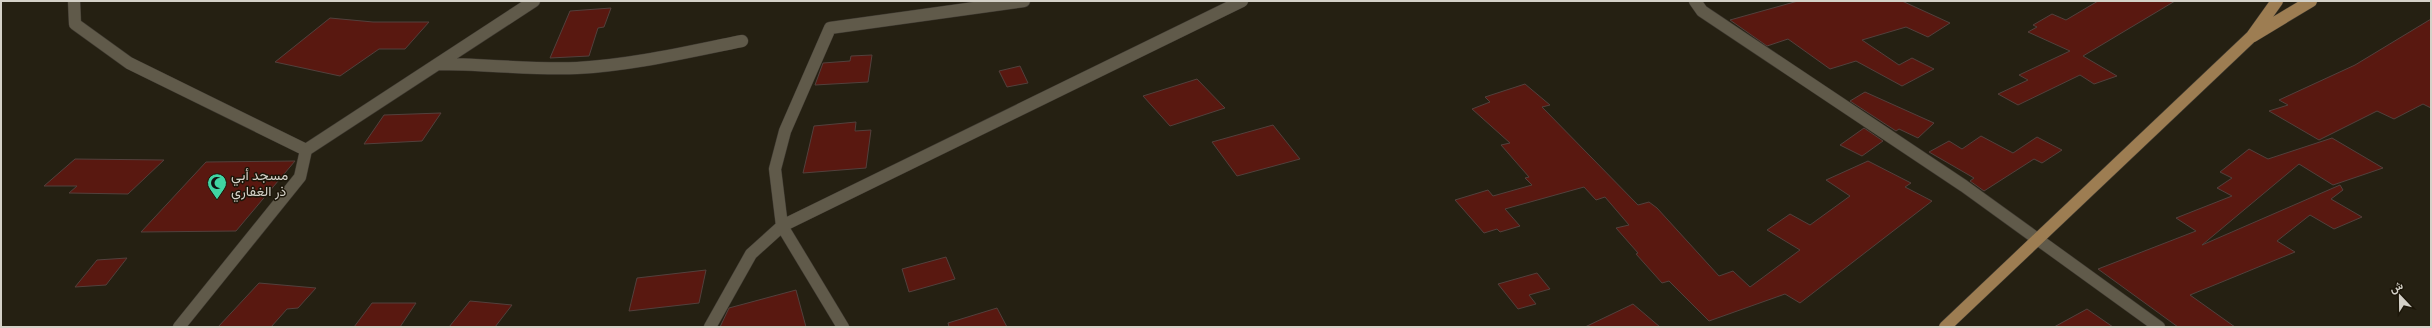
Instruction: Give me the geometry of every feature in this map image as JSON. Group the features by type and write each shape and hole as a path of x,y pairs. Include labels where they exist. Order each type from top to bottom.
{"main road":[{"path":"1945,327 2252,36 2277,1"},
{"path":"2252,36 2311,1"}],"street":[{"path":"74,1 76,24 129,63 306,150"},
{"path":"179,327 300,177 306,150 534,1"},
{"path":"843,327 782,226 775,169 785,131 830,28 1024,1"},
{"path":"710,327 751,254 782,226 970,132 1242,1"},
{"path":"1695,1 1702,11 1964,186 2158,327"},
{"path":"438,64 512,69 578,68 624,63 742,41"}],"building":[{"path":"1798,1 1902,1 1950,23 1928,37 1906,27 1862,40 1899,65 1912,58 1934,69 1902,86 1856,61 1830,69 1788,39 1767,46 1730,20"},
{"path":"2098,1 2175,1 2083,56 2117,76 2094,84 2080,75 2018,105 1998,94 2028,80 2019,75 2070,51 2028,32 2037,27 2033,25 2052,14 2066,20"},
{"path":"611,8 604,27 598,28 589,56 550,58 570,11"},
{"path":"330,18 373,22 429,22 405,49 379,49 340,76 275,62"},
{"path":"2431,19 2431,108 2423,104 2394,119 2377,111 2319,140 2269,111 2288,105 2279,100 2355,65"},
{"path":"872,55 868,82 815,85 823,63 850,61 851,56"},
{"path":"1020,66 1028,83 1007,87 999,71"},
{"path":"1197,79 1225,108 1170,126 1143,96"},
{"path":"1525,84 1550,105 1542,107 1638,205 1649,202 1657,208 1719,276 1733,271 1750,287 1800,250 1767,230 1790,214 1810,225 1850,196 1826,180 1868,161 1911,183 1905,187 1932,201 1800,303 1785,294 1709,321 1669,281 1662,283 1636,254 1638,253 1616,228 1629,225 1605,197 1596,200 1584,187 1505,209 1520,226 1500,232 1497,229 1484,233 1455,200 1488,190 1493,196 1532,185 1525,178 1529,177 1501,145 1510,143 1472,109 1490,102 1485,97"},
{"path":"1865,92 1934,123 1918,138 1899,129 1896,131 1850,101"},
{"path":"441,113 422,141 364,144 384,115"},
{"path":"856,122 855,131 871,130 866,168 803,173 814,126"},
{"path":"1273,125 1300,159 1237,176 1212,142"},
{"path":"1864,128 1883,141 1862,156 1840,145"},
{"path":"1981,136 2013,153 2037,137 2062,150 2042,163 2034,159 1984,191 1970,181 1974,178 1929,152 1949,141 1962,149"},
{"path":"2332,138 2383,168 2333,185 2299,164 2202,245 2340,185 2343,190 2331,199 2362,217 2334,229 2310,215 2277,241 2295,252 2190,295 2235,327 2178,327 2098,269 2196,231 2176,218 2232,196 2217,188 2232,178 2220,172 2249,149 2268,159"},
{"path":"75,159 164,160 128,194 69,193 77,186 44,186"},
{"name":"مسجد أبي ذر الغفاري","path":"295,161 236,231 141,232 206,162"},
{"path":"946,257 955,279 909,292 902,269"},
{"path":"127,258 106,285 75,287 97,260"},
{"path":"706,270 699,303 629,311 637,278"},
{"path":"1537,273 1550,289 1529,295 1536,304 1518,309 1498,284"},
{"path":"259,283 316,288 298,308 287,309 271,327 218,327"},
{"path":"796,290 806,327 720,327 729,308"},
{"path":"470,301 512,305 495,327 449,327"},
{"path":"372,303 416,303 400,327 354,327"},
{"path":"1633,304 1660,327 1585,327"},
{"path":"997,308 1007,327 949,327 948,323"},
{"path":"2087,309 2113,327 2054,327"}],"place":[{"name":"مسجد أبي ذر الغفاري","path":"217,200"}]}
